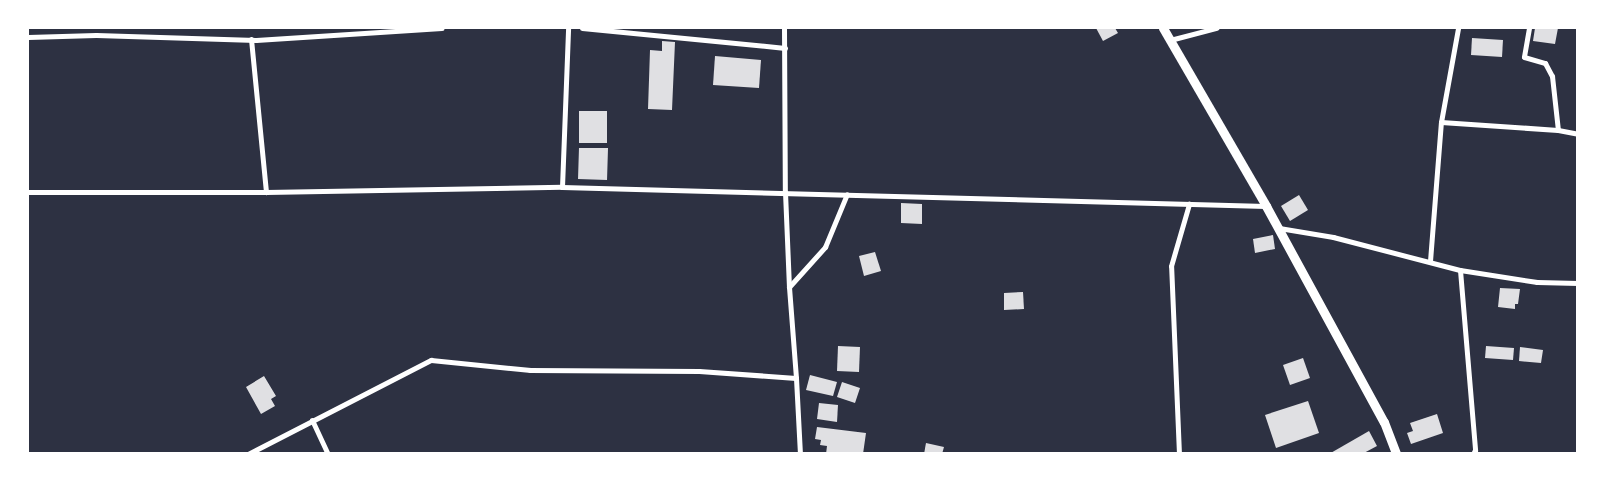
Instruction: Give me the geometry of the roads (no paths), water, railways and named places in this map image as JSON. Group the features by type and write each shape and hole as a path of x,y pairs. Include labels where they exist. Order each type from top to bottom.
{"street":[{"path":"28,37 96,34 251,39 442,28"},
{"path":"562,187 568,28"},
{"path":"582,28 785,48"},
{"path":"784,28 785,192 800,454"},
{"path":"1162,28 1266,206 1384,422 1396,454"},
{"path":"1170,40 1216,28"},
{"path":"1430,261 1441,122 1458,28"},
{"path":"1529,28 1524,57 1545,63 1552,76 1558,130"},
{"path":"251,39 266,192"},
{"path":"1441,122 1558,130 1578,134"},
{"path":"28,192 266,192 562,187 1266,206"},
{"path":"789,287 825,247 847,194"},
{"path":"1179,454 1171,266 1188,204"},
{"path":"1277,228 1334,238 1460,270 1537,282 1578,283"},
{"path":"1460,270 1475,450 1473,454"},
{"path":"248,454 430,360 530,370 699,371 796,378"},
{"path":"312,420 328,454"}]}
